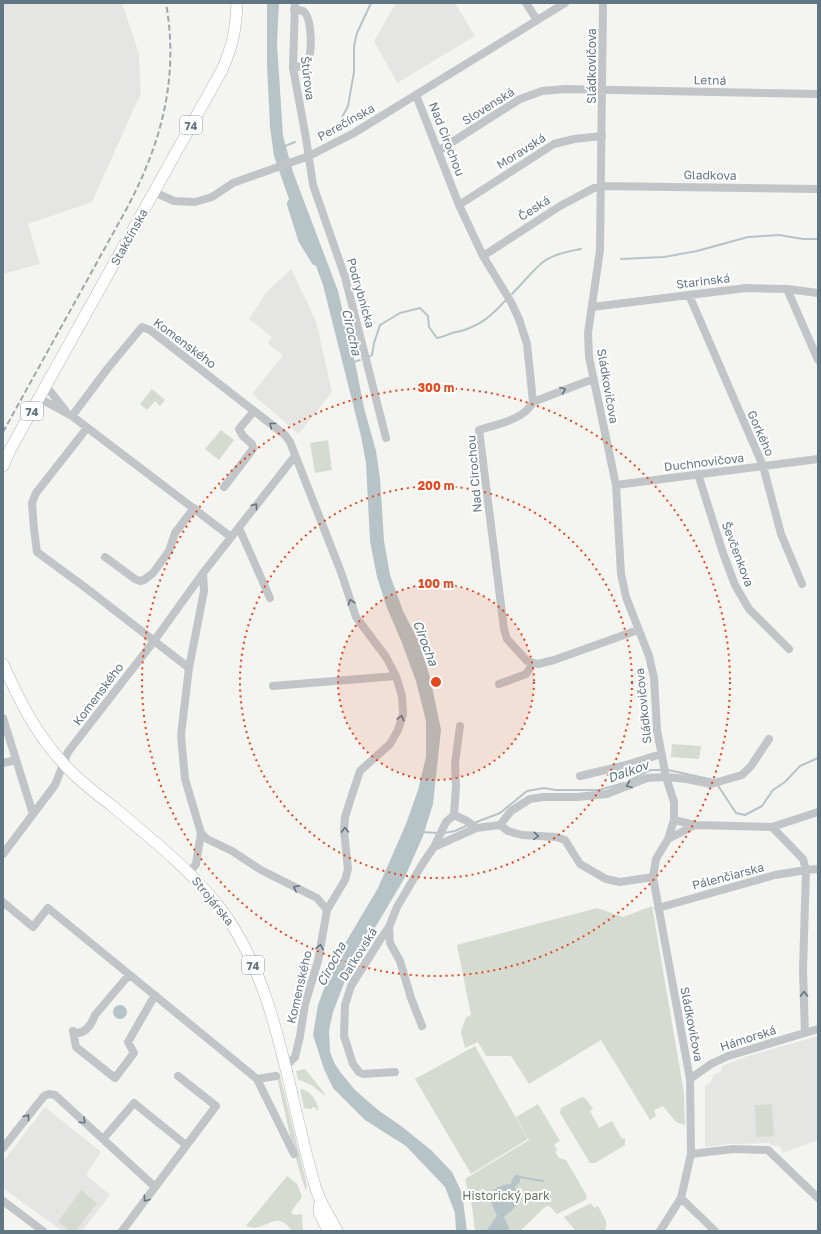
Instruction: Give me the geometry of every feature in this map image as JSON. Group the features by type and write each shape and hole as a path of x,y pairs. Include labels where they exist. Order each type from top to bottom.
{"main road":[{"name":"Stakčínska","path":"3,466 227,58 236,27 237,3"},
{"name":"Strojárska","path":"3,664 28,716 40,735 64,764 81,781 147,835 190,873 204,888 242,939 268,1006 285,1067 311,1174 320,1201"},
{"name":"74","path":"320,1201 319,1212 328,1231"},
{"name":"74","path":"320,1201 337,1231"}],"street":[{"path":"526,3 536,20"},
{"name":"Perečínska","path":"154,192 174,201 194,202 212,197 233,182 306,157 354,133 565,3"},
{"name":"Sládkovičova","path":"603,4 602,186 600,250 588,333 589,357 616,485 621,574 626,597 649,656 654,678 657,730 661,754 674,802 674,820 668,839 656,859 653,877 690,1079 691,1154 682,1198 660,1231"},
{"path":"293,68 305,65 310,52 310,25 308,17 303,11 295,6"},
{"name":"Štúrova","path":"295,6 293,68 306,157"},
{"name":"Slovenská","path":"438,151 520,99 542,91 565,89 602,90"},
{"name":"Letná","path":"602,90 818,94"},
{"name":"Nad Cirochou","path":"416,95 459,205 483,256 511,302 519,319 527,344 533,402 530,408 515,418 479,430 504,629 507,639 526,661 533,663"},
{"name":"Moravská","path":"459,205 554,144 574,139 602,136"},
{"name":"Podrybnícka","path":"306,157 313,185 346,277 386,438"},
{"name":"Gladkova","path":"602,186 818,189"},
{"name":"Česká","path":"483,256 560,206 594,188 602,186"},
{"name":"Starinská","path":"592,307 746,288 787,289 818,293"},
{"path":"787,289 818,360"},
{"name":"Gorkého","path":"689,295 762,466 781,534 802,584"},
{"name":"Komenského","path":"3,854 55,785 68,752 154,640 203,573 292,459 290,442 285,435 151,331 142,327 70,414"},
{"path":"533,402 593,379"},
{"path":"46,386 70,414"},
{"path":"39,398 70,414 231,537"},
{"path":"224,487 253,449 252,444 239,430 254,411"},
{"path":"88,428 36,493 32,504 37,552 189,668"},
{"name":"Komenského","path":"285,1067 295,1057 305,1004 318,961 327,910 345,880 348,869 344,831 345,817 360,771 390,744 398,730 403,714 402,696 396,676 386,657 356,617 341,572 299,464 292,459"},
{"name":"Duchnovičova","path":"616,485 818,459"},
{"name":"Ševčenkova","path":"698,474 723,553 735,585 749,609 789,649"},
{"path":"106,557 135,579 140,581 144,580 153,573 169,551 175,533 194,508"},
{"path":"238,528 270,598"},
{"path":"190,873 196,864 201,832 184,779 181,735 189,668 204,591 203,573"},
{"path":"499,684 526,674 533,663 538,664 554,660 638,630"},
{"path":"273,686 396,676"},
{"path":"3,718 33,814"},
{"path":"460,726 455,764 456,786 454,815 467,821 476,828"},
{"path":"434,847 476,828 500,824 511,811 530,799 607,794 647,778 665,773 716,782 742,775 751,766 769,739"},
{"path":"580,776 626,765 661,754"},
{"path":"3,763 16,760"},
{"path":"674,820 695,825 772,827 818,812"},
{"name":"Daľkovská","path":"395,1072 363,1074 358,1072 353,1064 344,1036 345,1005 351,986 389,927 397,906 434,847 446,822 454,815"},
{"path":"500,824 508,831 522,835 556,837 564,840 580,864 606,879 620,882 653,877"},
{"path":"668,839 695,825"},
{"path":"772,827 803,858 806,870 803,970 805,1033"},
{"path":"201,832 208,839 232,851 262,870 317,898 327,910"},
{"name":"Pálenčiarska","path":"658,908 739,884 806,870 818,869"},
{"path":"3,902 33,927 48,908 257,1079 294,1154"},
{"name":"Daľkovská","path":"389,927 390,942 400,961 411,998 422,1026"},
{"path":"380,940 390,942"},
{"path":"129,975 95,1015 92,1022 84,1031 74,1032 76,1047 115,1078 134,1053 128,1042 155,995"},
{"name":"Hámorská","path":"690,1079 711,1064 728,1056 818,1029"},
{"path":"122,1231 216,1106 178,1076"},
{"path":"257,1079 276,1076"},
{"path":"3,1148 44,1096 49,1094 55,1095 155,1187"},
{"path":"103,1139 134,1103 186,1145"},
{"path":"691,1154 733,1149 768,1150 818,1198"},
{"path":"682,1198 715,1231"},
{"path":"3,1201 42,1231"}],"shaded area":[{"path":"3,3 122,3 139,54 141,93 92,202 28,224 40,264 3,274"},
{"path":"267,3 279,3 277,43 283,136 293,172 338,291 364,408 376,451 380,478 384,541 390,575 403,611 418,640 430,677 441,730 433,804 423,836 404,879 348,973 333,1012 329,1030 330,1052 335,1064 355,1090 378,1110 431,1150 452,1172 462,1193 467,1231 456,1231 455,1213 445,1187 406,1146 365,1120 333,1088 324,1069 313,1035 318,1005 333,964 378,888 406,824 418,790 426,757 426,721 416,681 387,608 377,577 370,541 366,463 361,436 323,285 304,233 289,199 274,156 270,127 267,65"},
{"path":"396,3 455,3 475,36 397,83 374,41"},
{"path":"291,269 316,321 332,392 299,434 252,394 283,355 268,344 272,337 249,319 266,293"},
{"path":"117,1005 123,1005 127,1009 127,1015 123,1019 117,1019 113,1015 113,1009"},
{"path":"818,1036 818,1140 783,1153 780,1147 770,1145 770,1143 730,1144 705,1147 705,1086 711,1082 713,1075 721,1072 722,1066 745,1057"},
{"path":"45,1107 101,1152 86,1175 110,1195 82,1231 62,1231 3,1188 3,1162"},
{"path":"516,1174 520,1176 520,1182 515,1187 517,1202 514,1208 504,1217 509,1228 508,1231 486,1231 497,1216 491,1202 492,1193 501,1186 511,1184 512,1179"}],"green space":[{"path":"152,389 165,400 160,406 155,401 147,410 140,404"},
{"path":"221,430 234,440 219,460 205,449"},
{"path":"328,440 332,470 315,473 310,443"},
{"path":"672,744 701,746 699,759 671,757"},
{"path":"652,906 684,1093 685,1125 676,1122 663,1106 654,1110 656,1116 650,1120 601,1040 529,1084 511,1056 486,1056 478,1042 465,1048 461,1032 466,1017 471,1015 457,945 597,908 623,917"},
{"path":"475,1046 528,1139 471,1174 415,1079"},
{"path":"305,1069 325,1094 324,1095 313,1086 298,1079 296,1071"},
{"path":"280,1076 307,1185 306,1191 293,1149 277,1077"},
{"path":"300,1089 307,1091 313,1096 317,1103 318,1110 312,1107 312,1109 304,1108"},
{"path":"582,1097 586,1099 593,1109 590,1111 599,1128 612,1121 622,1139 625,1138 625,1145 595,1163 590,1163 560,1113 561,1108"},
{"name":"Historický park","path":"538,1104 560,1141 554,1144 557,1150 555,1152 559,1158 566,1160 587,1196 587,1199 557,1214 549,1206 545,1207 520,1231 475,1231 472,1206 465,1179 529,1140 516,1117"},
{"path":"772,1104 774,1136 756,1137 755,1105"},
{"path":"287,1176 297,1184 302,1197 291,1212 294,1215 302,1214 303,1231 292,1231 283,1222 278,1221 255,1228 246,1226"},
{"path":"81,1190 97,1203 76,1231 70,1231 58,1222"},
{"path":"591,1203 594,1208 598,1206 606,1221 606,1231 576,1231 564,1217"}],"waterway":[{"path":"339,123 348,106 354,72 354,46 357,33 371,3"},
{"path":"283,147 295,142"},
{"name":"Cirocha","path":"293,204 304,239 317,260"},
{"path":"621,259 664,257 697,251 748,237 779,235 803,239 818,239"},
{"path":"512,294 535,269 547,259 561,253 581,249"},
{"path":"368,358 372,355 380,325 400,313 420,308 428,316 429,327 437,338 468,329 480,323 490,316 505,301"},
{"path":"354,362 360,360"},
{"name":"Dalkov","path":"717,784 736,813 745,815 762,806 773,790 785,782 800,766 818,758"},
{"name":"Dalkov","path":"629,781 650,770 661,770"},
{"name":"Dalkov","path":"668,770 714,780"},
{"name":"Dalkov","path":"474,823 500,813 527,791 544,788 556,790 599,790 624,783"},
{"name":"Dalkov","path":"444,833 455,831 468,825"},
{"name":"Dalkov","path":"422,832 438,833"},
{"path":"520,1177 543,1181"}],"railway":[{"path":"3,432 127,208 150,159 158,134 169,83 169,30 166,3"}]}
